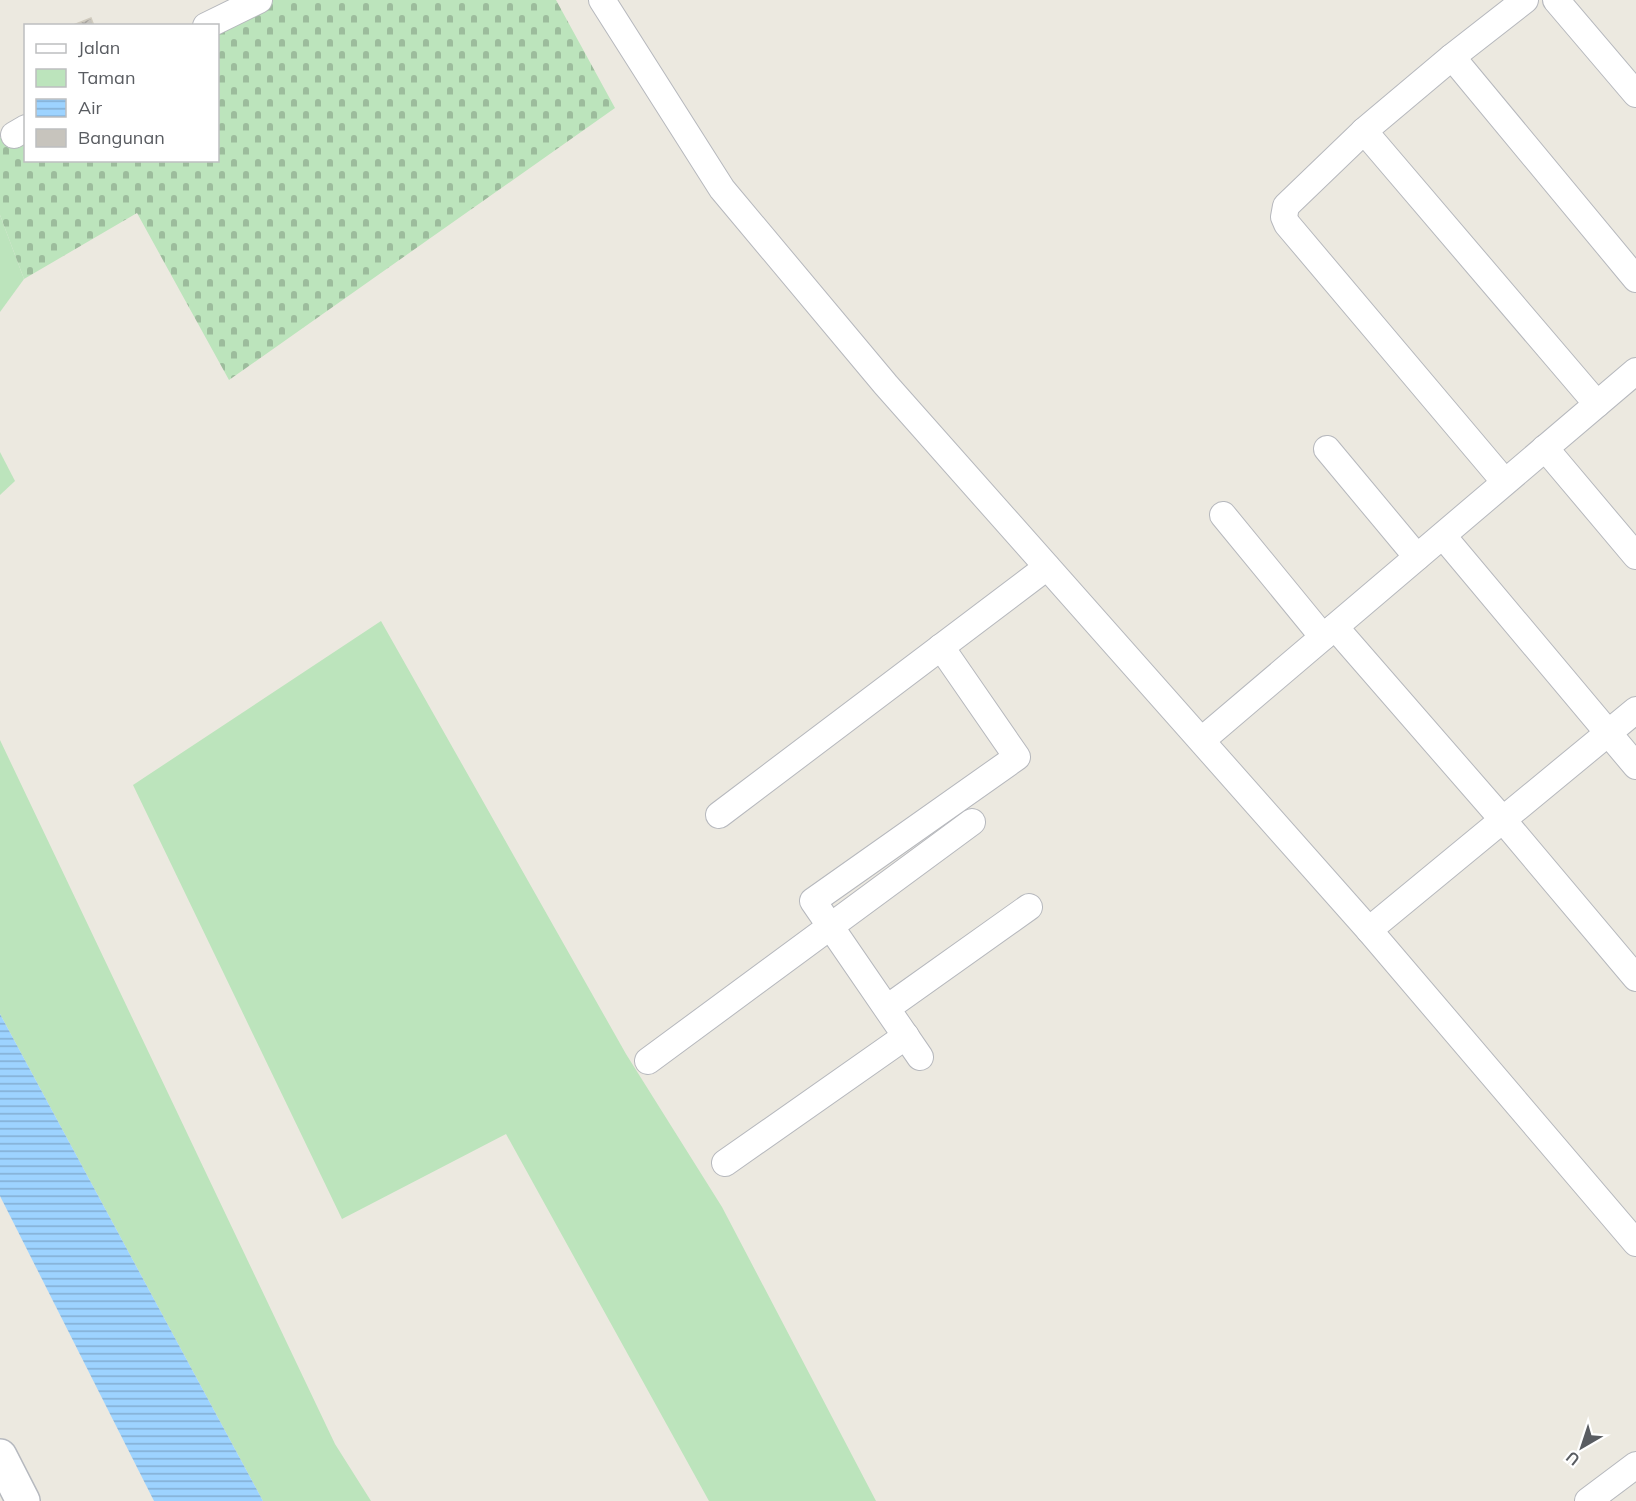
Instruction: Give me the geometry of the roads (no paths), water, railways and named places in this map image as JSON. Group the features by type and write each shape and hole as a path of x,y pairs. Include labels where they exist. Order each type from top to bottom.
{"main road":[{"path":"0,1456 23,1501"}],"street":[{"path":"210,24 259,0"},
{"path":"603,0 722,189 886,385 1369,930 1636,1243"},
{"path":"1504,481 1287,224 1284,217 1286,206 1364,131 1452,57 1525,0"},
{"path":"1556,0 1636,94"},
{"path":"1452,57 1636,279"},
{"path":"1364,131 1597,404"},
{"path":"1202,740 1636,371"},
{"path":"1545,448 1636,556"},
{"path":"1327,449 1417,558"},
{"path":"1223,515 1503,820 1636,978"},
{"path":"1443,536 1636,766"},
{"path":"718,815 1047,567"},
{"path":"920,1057 813,901 1017,757 941,647"},
{"path":"1369,930 1636,710"},
{"path":"648,1061 972,822"},
{"path":"887,1008 1029,907"},
{"path":"724,1163 906,1036"},
{"path":"1588,1501 1636,1465"}],"water":[{"path":"0,1014 263,1501 154,1501 0,1196"}]}
